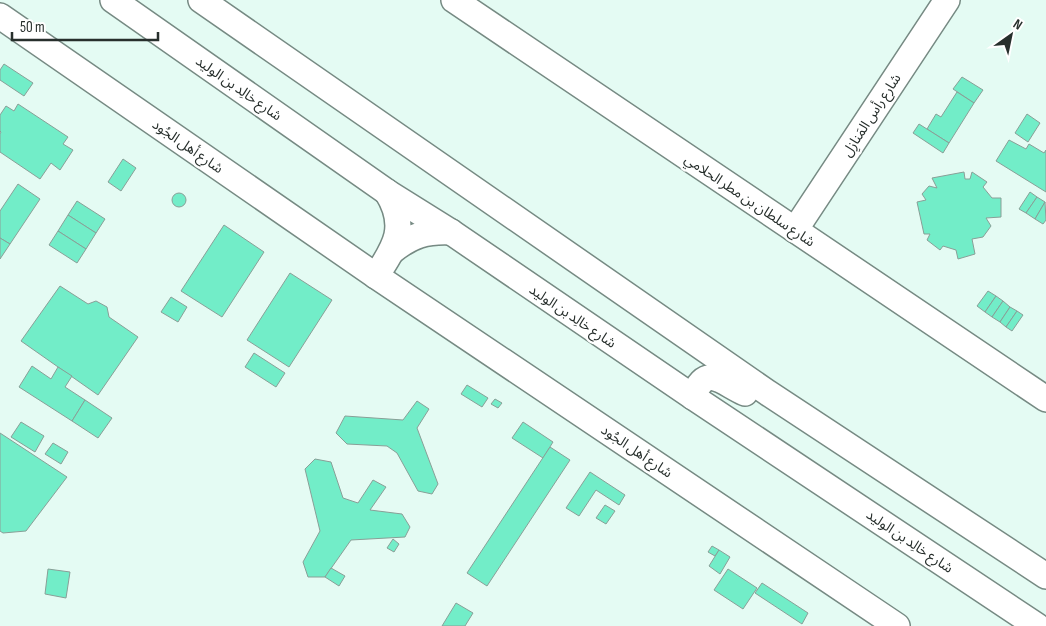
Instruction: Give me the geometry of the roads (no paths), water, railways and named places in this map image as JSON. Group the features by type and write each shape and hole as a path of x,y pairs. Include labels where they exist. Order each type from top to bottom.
{"street":[{"name":"شارع خالِد بن الوليد","path":"113,0 387,192 451,232 693,397 1037,626"},
{"path":"201,0 768,393 1046,576"},
{"name":"شارع سلطان بن مطر الحلامي","path":"454,0 1046,400"},
{"name":"شارع رأس المَنازِل","path":"795,230 947,0"},
{"name":"شارع أهل الجُود","path":"0,16 376,276 897,626"},
{"path":"376,276 392,252 397,240 397,214 387,192"},
{"path":"392,252 405,241 420,234 435,231 451,232"},
{"path":"693,397 696,388 702,380 710,377 717,378 744,393 768,393"}]}
